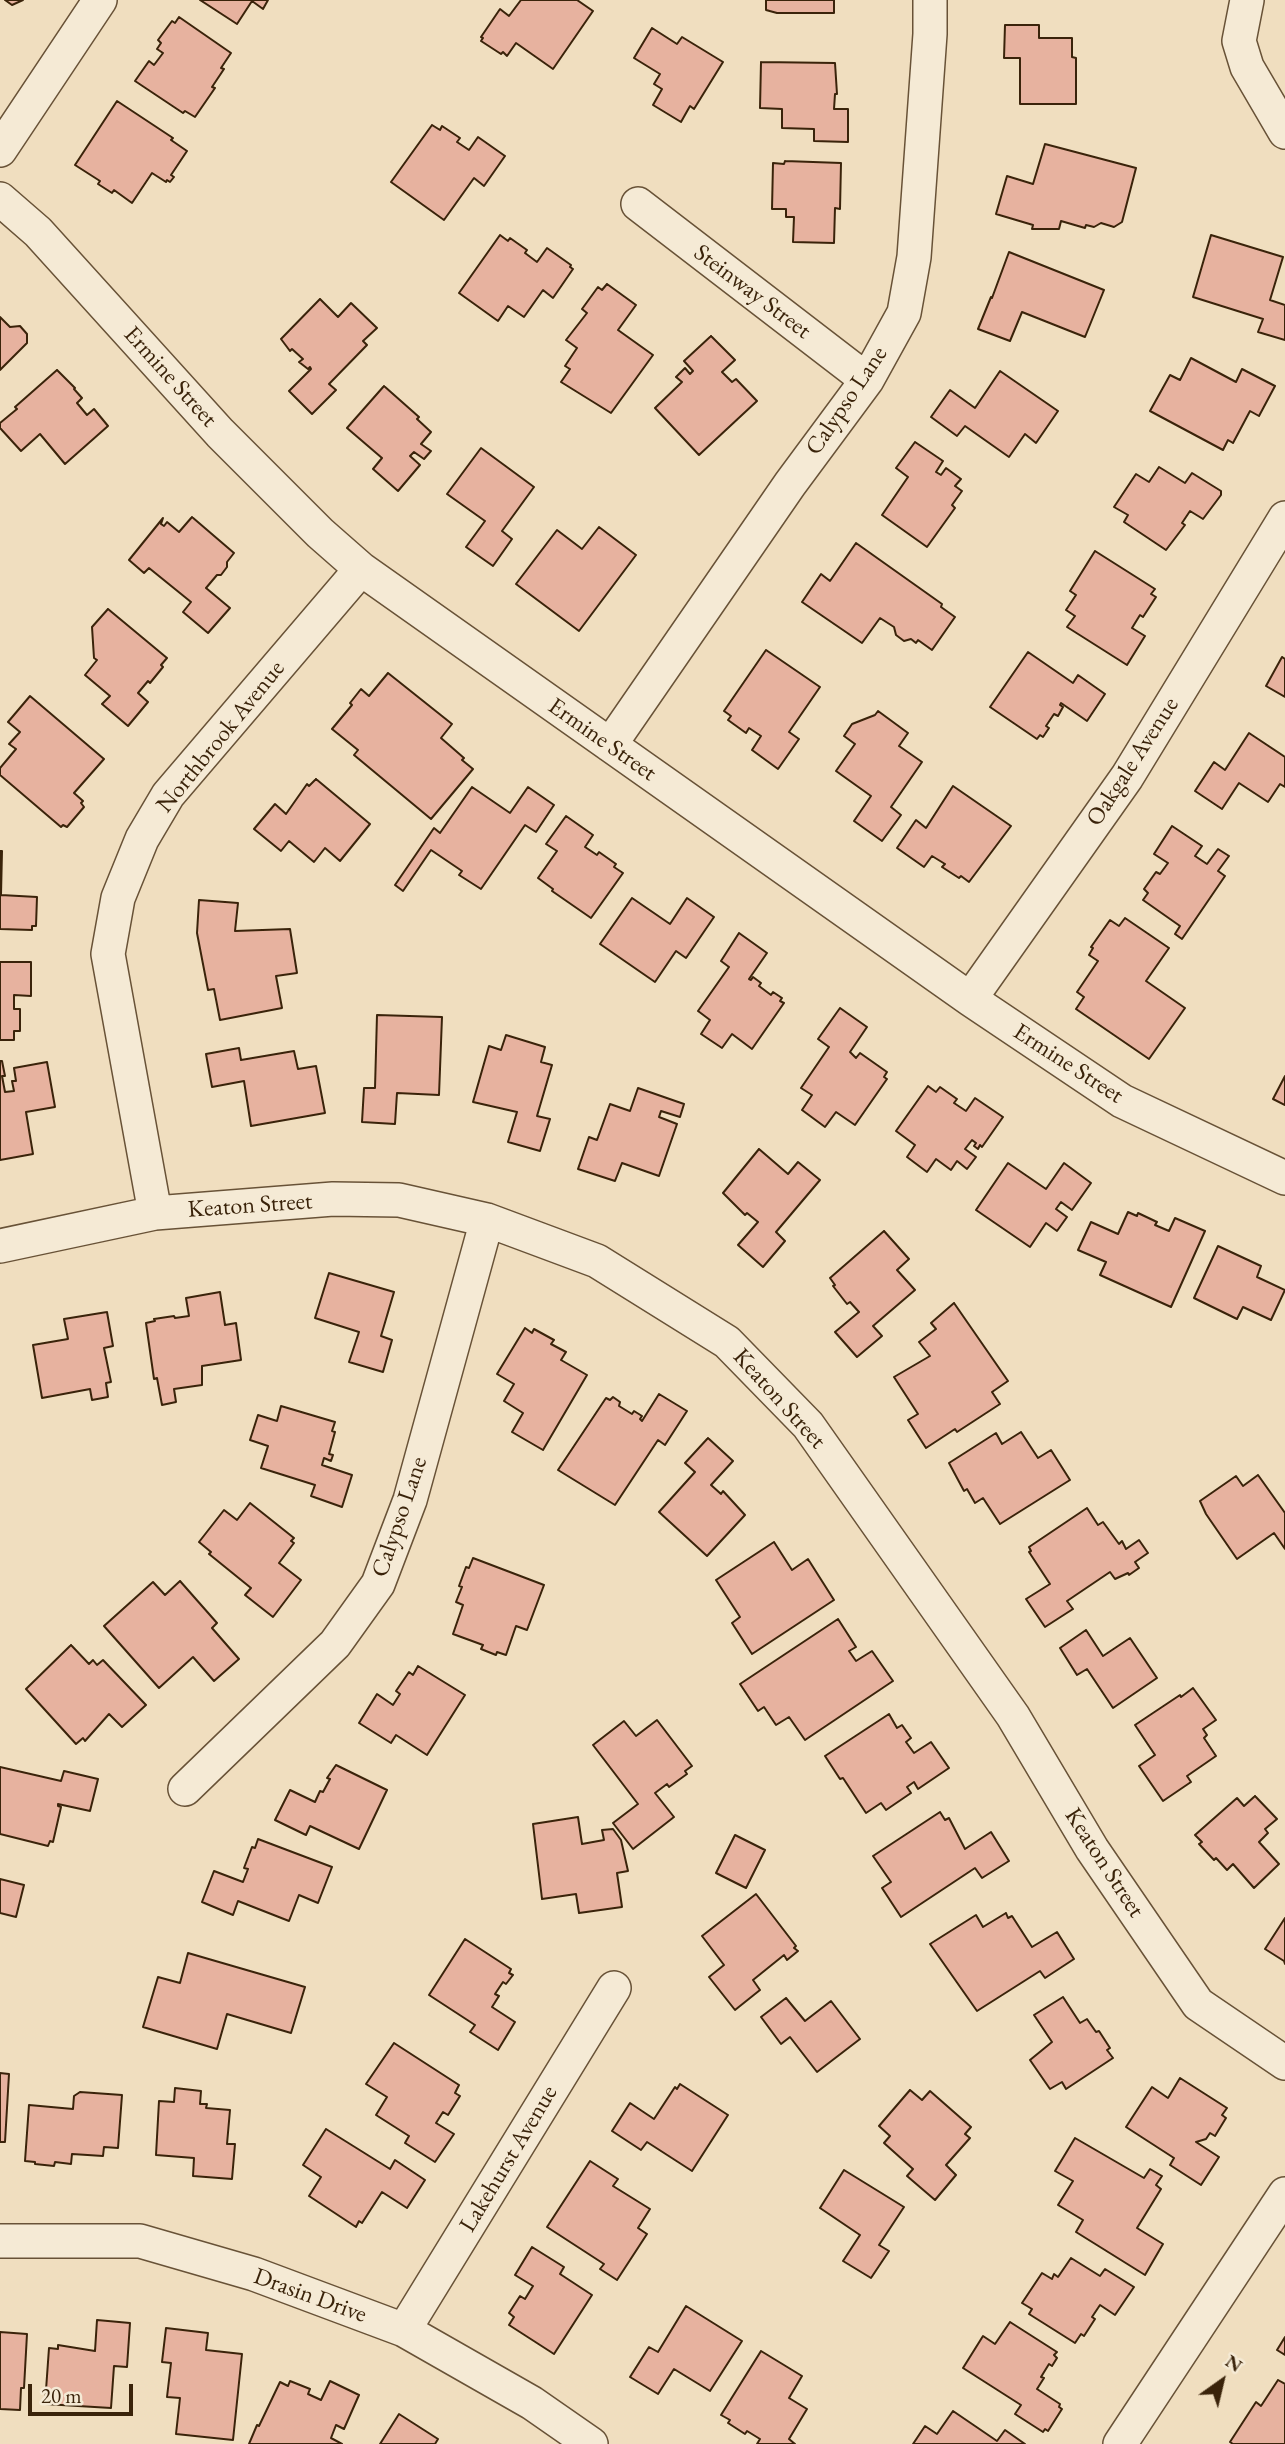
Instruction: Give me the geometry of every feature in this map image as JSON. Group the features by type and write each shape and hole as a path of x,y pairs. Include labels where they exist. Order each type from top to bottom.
{"street":[{"path":"0,150 100,0"},
{"name":"Calypso Lane","path":"610,745 790,484 867,380 904,313 914,257 930,34 930,0"},
{"path":"1247,0 1239,41 1247,67 1285,132"},
{"name":"Ermine Street","path":"0,200 38,232 220,433 320,533 361,569 970,999 1122,1101 1285,1178"},
{"name":"Steinway Street","path":"638,204 867,380"},
{"name":"Oakgale Avenue","path":"970,999 1127,778 1285,518"},
{"name":"Northbrook Avenue","path":"155,1213 108,954 118,898 142,839 168,795 361,569"},
{"name":"Keaton Street","path":"0,1246 155,1213 333,1199 399,1200 487,1220 597,1261 727,1342 808,1425 1013,1716 1092,1849 1198,2004 1285,2063"},
{"name":"Calypso Lane","path":"185,1789 335,1644 378,1584 411,1500 487,1220"},
{"name":"Lakehurst Avenue","path":"404,2330 614,1988"},
{"path":"1120,2444 1285,2194"},
{"name":"Drasin Drive","path":"0,2241 140,2241 254,2274 404,2330 532,2403 591,2444"}],"building":[{"path":"5,0 23,0 12,5"},
{"path":"200,0 268,0 263,9 252,1 237,24"},
{"path":"521,0 577,0 593,11 553,69 516,43 507,56 481,41 500,9 509,16"},
{"path":"766,0 834,0 834,13 777,13 766,10"},
{"path":"179,17 231,53 212,87 215,88 195,117 185,111 183,113 135,81 149,61 154,65 163,53 157,49 161,43 158,40 172,21 175,23"},
{"path":"1005,25 1039,25 1039,38 1072,38 1072,57 1076,58 1076,104 1020,104 1020,58 1004,58"},
{"path":"652,28 677,44 682,37 723,62 694,109 690,106 681,122 653,105 662,89 654,84 660,74 634,58"},
{"path":"761,62 835,63 837,94 834,109 848,109 848,142 814,141 814,129 782,128 782,109 760,108"},
{"path":"117,101 173,138 171,140 187,151 171,175 174,177 170,182 152,173 132,203 114,190 112,193 98,184 100,181 75,165"},
{"path":"432,125 440,130 442,126 460,138 457,142 469,150 478,137 505,156 484,186 474,178 444,220 391,182"},
{"path":"1045,144 1136,168 1122,222 1114,227 1101,223 1094,227 1086,225 1085,228 1061,221 1059,229 1032,229 1033,225 996,214 1007,176 1033,184"},
{"path":"785,161 841,163 840,209 835,208 834,243 793,242 794,217 786,217 786,209 772,209 773,163 784,164"},
{"path":"500,235 508,241 510,238 527,250 525,253 537,262 547,248 573,269 553,298 543,290 524,317 508,306 498,321 459,293"},
{"path":"1211,235 1283,257 1270,300 1285,305 1285,340 1258,332 1263,319 1193,297"},
{"path":"1009,252 1104,290 1085,337 1022,312 1010,341 978,329"},
{"path":"607,284 636,305 618,330 653,355 611,413 561,382 570,369 565,366 577,348 566,340 587,313 582,309 598,287 602,290"},
{"path":"320,299 338,317 351,303 377,328 363,341 367,345 329,384 336,390 312,414 289,391 311,369 299,362 303,359 292,349 290,351 281,339"},
{"path":"0,317 10,327 20,326 27,334 27,343 0,370"},
{"path":"711,336 735,360 722,372 732,382 736,379 757,401 699,455 655,408 682,382 676,377 685,368 690,374 693,371 684,361"},
{"path":"1191,358 1236,382 1242,369 1275,386 1259,416 1250,411 1233,443 1228,440 1223,450 1150,411 1170,375 1180,380"},
{"path":"57,370 82,398 77,403 87,415 94,409 108,426 65,464 40,434 21,451 0,428 0,423 17,409 15,407"},
{"path":"1000,371 1058,411 1036,443 1025,434 1009,457 965,426 957,436 931,417 950,390 975,408"},
{"path":"384,386 419,417 417,419 431,432 421,444 431,451 424,459 414,452 410,456 420,465 398,491 373,469 382,458 347,428"},
{"path":"915,442 943,461 936,472 941,475 946,468 961,479 955,486 962,491 952,505 955,508 927,547 882,515 908,477 896,468"},
{"path":"481,448 534,487 502,531 512,539 493,566 466,547 485,521 447,494"},
{"path":"1159,467 1185,483 1192,473 1221,491 1221,495 1203,519 1190,511 1182,523 1185,525 1166,550 1124,522 1128,515 1114,507 1136,474 1149,482"},
{"path":"192,517 234,553 221,575 217,575 206,588 230,608 208,633 183,612 191,602 149,568 144,573 129,560 163,518 161,524 164,526 167,522 179,532"},
{"path":"599,527 636,555 579,631 516,584 557,530 582,549"},
{"path":"856,543 942,604 941,607 955,617 932,650 918,640 916,643 911,639 904,641 896,635 894,627 880,618 862,643 802,602 821,574 830,581"},
{"path":"1095,551 1155,589 1151,594 1156,597 1132,628 1145,636 1127,665 1067,627 1075,616 1066,610 1076,595 1070,591"},
{"path":"108,609 167,658 150,683 148,681 138,693 148,702 128,726 102,704 110,696 85,675 97,660 94,658 92,627"},
{"path":"766,650 820,687 789,732 799,739 778,769 752,750 761,736 749,728 746,733 728,720 731,716 724,711"},
{"path":"1028,652 1073,683 1078,675 1105,694 1087,721 1061,703 1063,707 1058,716 1054,714 1043,737 1040,735 1037,739 990,707"},
{"path":"1282,657 1285,659 1285,697 1266,686"},
{"path":"388,673 452,724 441,738 473,769 431,819 354,755 358,750 332,729 352,705 350,703 361,689 369,696"},
{"path":"30,696 104,759 74,793 83,801 81,803 84,807 67,827 61,827 0,775 0,768 16,749 9,744 20,732 8,722"},
{"path":"878,711 908,733 899,746 922,762 891,807 901,815 882,841 854,821 871,796 836,771 855,744 844,736 852,724 875,715"},
{"path":"1249,733 1285,757 1285,787 1280,784 1268,802 1239,783 1222,809 1195,791 1214,762 1225,770"},
{"path":"316,779 370,824 340,861 325,848 314,862 289,841 281,851 254,829 275,804 286,814 307,784 309,786"},
{"path":"953,786 1011,826 969,882 942,867 945,864 932,856 924,867 897,848 916,820 926,828"},
{"path":"472,787 510,813 528,787 554,805 536,832 525,825 481,889 459,875 462,871 431,850 403,891 395,885 434,828 440,833"},
{"path":"566,816 593,835 585,847 597,855 599,852 616,864 614,867 623,873 591,918 538,878 557,851 546,844"},
{"path":"1172,826 1202,846 1195,856 1207,864 1218,849 1229,856 1218,871 1225,876 1182,939 1175,934 1180,926 1143,900 1148,893 1144,889 1156,872 1160,874 1168,863 1154,854"},
{"path":"0,851 1,895 37,897 36,926 32,926 32,930 0,929"},
{"path":"632,898 670,924 687,898 714,917 686,958 676,951 655,982 600,944"},
{"path":"199,900 238,903 235,931 290,929 297,973 276,976 282,1008 220,1020 214,989 208,990 197,933"},
{"path":"1125,918 1169,948 1146,981 1185,1008 1149,1059 1076,1009 1084,997 1077,992 1098,961 1089,955 1093,948 1091,947 1110,920 1119,926"},
{"path":"739,933 767,953 749,979 753,977 761,983 759,986 771,995 773,992 782,998 780,1001 784,1003 752,1049 732,1034 722,1048 701,1034 710,1020 698,1011 729,967 721,961"},
{"path":"0,962 31,962 31,996 14,995 14,1009 20,1009 20,1031 14,1031 14,1040 0,1040"},
{"path":"840,1008 867,1027 850,1052 856,1058 860,1053 887,1072 884,1077 887,1079 855,1125 836,1112 825,1127 802,1110 812,1095 801,1088 829,1047 818,1039"},
{"path":"377,1015 442,1017 439,1095 397,1093 395,1124 362,1122 364,1088 375,1088"},
{"path":"506,1035 545,1047 541,1062 552,1065 537,1116 550,1119 540,1151 508,1142 517,1112 473,1102 489,1046 501,1050"},
{"path":"239,1048 241,1060 294,1051 298,1069 316,1066 325,1113 251,1126 244,1081 212,1087 206,1054"},
{"path":"0,1061 5,1076 2,1076 5,1092 14,1091 14,1068 47,1062 55,1107 26,1112 33,1154 0,1160"},
{"path":"1285,1076 1285,1105 1273,1099"},
{"path":"928,1086 936,1092 940,1087 957,1099 954,1103 966,1111 975,1098 1003,1117 982,1147 980,1145 978,1149 972,1140 965,1149 976,1157 967,1169 957,1161 951,1170 936,1159 927,1172 907,1157 915,1145 896,1131"},
{"path":"638,1088 684,1104 680,1117 661,1111 659,1117 677,1124 659,1176 622,1163 615,1181 578,1169 589,1137 597,1140 610,1104 630,1111"},
{"path":"759,1149 788,1174 798,1162 820,1180 776,1232 785,1241 763,1267 738,1245 758,1222 747,1213 745,1215 723,1193"},
{"path":"1008,1163 1046,1189 1064,1163 1091,1183 1072,1210 1061,1202 1056,1209 1067,1217 1057,1231 1046,1223 1030,1247 976,1210"},
{"path":"1128,1212 1137,1216 1138,1213 1169,1231 1175,1218 1205,1231 1171,1307 1100,1275 1106,1262 1078,1250 1091,1222 1118,1234"},
{"path":"884,1231 909,1259 897,1270 915,1290 873,1326 882,1336 857,1357 835,1332 859,1312 850,1302 847,1304 830,1278"},
{"path":"1218,1246 1261,1266 1257,1277 1285,1290 1271,1320 1243,1307 1237,1319 1194,1298"},
{"path":"329,1273 394,1292 381,1336 392,1340 383,1372 349,1362 359,1332 315,1318"},
{"path":"220,1292 225,1325 236,1323 241,1360 202,1366 202,1385 174,1389 176,1402 162,1405 157,1378 154,1379 146,1323 155,1321 154,1319 189,1316 186,1298"},
{"path":"954,1303 1008,1381 992,1392 1000,1404 926,1448 908,1420 918,1414 894,1377 930,1356 919,1342 936,1329 931,1323"},
{"path":"107,1312 113,1346 104,1348 111,1382 106,1383 108,1397 92,1400 90,1389 42,1398 33,1345 68,1339 64,1319"},
{"path":"525,1328 532,1333 534,1329 554,1340 551,1344 566,1352 561,1360 587,1375 543,1450 512,1432 523,1413 504,1401 514,1384 497,1374"},
{"path":"659,1394 687,1411 665,1445 658,1440 615,1505 558,1470 606,1398 610,1400 613,1397 620,1402 619,1406 632,1414 634,1411 642,1416 642,1421"},
{"path":"281,1406 335,1422 329,1454 333,1455 331,1461 324,1458 322,1465 352,1475 342,1507 311,1496 315,1485 261,1468 268,1446 250,1440 258,1415 277,1421"},
{"path":"1021,1432 1038,1458 1051,1450 1070,1480 1000,1524 983,1498 975,1503 967,1489 964,1491 949,1463 996,1433 1002,1444"},
{"path":"708,1438 733,1461 711,1485 721,1494 723,1491 745,1515 707,1556 659,1512 695,1472 685,1463"},
{"path":"1258,1475 1285,1513 1285,1549 1274,1533 1237,1559 1200,1501 1236,1476 1243,1486"},
{"path":"250,1503 294,1538 291,1541 294,1543 279,1563 301,1580 273,1617 245,1595 251,1588 209,1554 211,1552 199,1542 224,1510 237,1520"},
{"path":"1087,1508 1098,1525 1103,1522 1119,1544 1122,1541 1126,1549 1139,1540 1148,1553 1135,1562 1139,1568 1129,1575 1128,1573 1115,1579 1110,1572 1067,1601 1073,1609 1045,1627 1026,1599 1050,1584 1029,1552 1029,1547"},
{"path":"774,1542 792,1570 808,1559 834,1600 752,1654 732,1623 740,1617 716,1580"},
{"path":"473,1558 544,1585 527,1630 516,1626 506,1655 497,1652 496,1655 481,1649 483,1645 453,1634 463,1605 456,1602 462,1587 459,1586 466,1567 469,1568"},
{"path":"180,1581 217,1623 212,1628 239,1659 214,1681 193,1657 159,1688 104,1626 153,1582 165,1595"},
{"path":"838,1619 856,1647 849,1651 856,1661 872,1651 893,1681 805,1740 789,1717 776,1725 764,1707 758,1711 740,1684"},
{"path":"1086,1630 1103,1656 1130,1638 1157,1678 1113,1708 1087,1669 1077,1675 1060,1648"},
{"path":"71,1645 89,1664 93,1660 97,1665 103,1660 146,1705 122,1727 109,1714 85,1741 83,1738 76,1744 26,1689"},
{"path":"418,1666 465,1695 427,1755 396,1735 391,1743 359,1723 377,1694 393,1705 400,1694 396,1691 409,1672 413,1675"},
{"path":"1193,1688 1216,1720 1203,1729 1207,1735 1204,1738 1216,1756 1187,1776 1191,1782 1163,1801 1139,1766 1155,1755 1135,1725"},
{"path":"889,1714 897,1728 902,1725 911,1738 906,1742 914,1753 931,1742 949,1768 918,1789 914,1782 907,1787 911,1793 886,1810 881,1803 866,1813 825,1756"},
{"path":"657,1720 692,1766 685,1771 687,1774 655,1793 674,1817 633,1849 613,1823 638,1804 593,1745 624,1721 636,1736"},
{"path":"336,1765 387,1790 359,1849 310,1826 306,1835 275,1820 290,1790 315,1802"},
{"path":"0,1767 61,1781 64,1771 98,1779 90,1811 58,1804 61,1807 53,1842 50,1841 48,1846 0,1834"},
{"path":"1255,1796 1277,1819 1265,1829 1268,1833 1259,1842 1279,1864 1254,1888 1233,1864 1227,1870 1216,1858 1214,1860 1199,1844 1202,1842 1195,1835 1237,1798 1244,1806"},
{"path":"940,1812 945,1820 949,1818 965,1849 991,1832 1009,1861 982,1878 975,1868 901,1917 882,1888 891,1882 873,1856"},
{"path":"578,1817 582,1844 604,1840 602,1830 613,1829 621,1840 628,1871 617,1873 622,1907 579,1913 576,1894 542,1899 533,1824"},
{"path":"735,1835 765,1850 746,1888 716,1873"},
{"path":"258,1839 332,1867 318,1903 299,1895 289,1921 238,1901 233,1915 202,1902 214,1871 243,1882 248,1869 244,1868"},
{"path":"0,1879 24,1885 16,1917 0,1913"},
{"path":"756,1894 798,1951 787,1960 784,1955 753,1980 760,1990 735,2010 709,1977 724,1965 702,1936"},
{"path":"1006,1913 1008,1918 1012,1916 1032,1947 1057,1932 1074,1959 1045,1978 1040,1971 977,2011 930,1944 976,1915 983,1927"},
{"path":"1285,1918 1285,1964 1265,1949"},
{"path":"465,1939 511,1969 509,1973 513,1975 506,1984 503,1982 495,1994 499,1996 492,2007 515,2022 498,2050 470,2032 475,2025 429,1995"},
{"path":"188,1953 305,1987 291,2033 227,2014 217,2049 143,2027 158,1977 180,1983"},
{"path":"1063,1997 1080,2023 1087,2019 1096,2032 1099,2031 1113,2058 1066,2089 1062,2082 1050,2089 1030,2060 1052,2042 1034,2015"},
{"path":"786,1998 805,2021 831,2001 860,2039 817,2072 790,2037 781,2044 761,2017"},
{"path":"394,2043 459,2085 455,2093 460,2096 448,2115 443,2112 436,2123 454,2134 435,2162 405,2143 409,2136 376,2115 387,2097 366,2084"},
{"path":"0,2073 9,2074 5,2142 0,2142"},
{"path":"1180,2078 1227,2108 1222,2115 1226,2118 1215,2136 1210,2133 1206,2139 1196,2142 1219,2157 1201,2185 1170,2165 1174,2158 1126,2127 1152,2087 1168,2098"},
{"path":"680,2084 728,2115 692,2171 647,2142 641,2150 612,2131 630,2103 654,2119 675,2087 677,2089"},
{"path":"175,2088 201,2091 200,2104 207,2104 206,2108 230,2110 227,2144 235,2144 232,2179 193,2176 194,2158 156,2155 159,2101 174,2102"},
{"path":"910,2090 922,2100 930,2091 971,2127 965,2134 970,2138 946,2165 956,2175 935,2200 907,2176 913,2169 884,2143 890,2136 879,2126"},
{"path":"80,2092 122,2095 118,2148 104,2147 103,2156 72,2154 71,2164 55,2162 54,2166 25,2161 29,2105 73,2109 74,2096"},
{"path":"326,2129 390,2169 395,2160 425,2180 407,2208 382,2192 362,2223 359,2221 356,2227 309,2196 321,2177 303,2165"},
{"path":"1075,2138 1144,2178 1150,2169 1162,2176 1156,2185 1161,2189 1137,2228 1163,2244 1145,2275 1076,2232 1083,2220 1058,2205 1073,2181 1055,2171"},
{"path":"590,2161 618,2179 613,2186 650,2209 638,2228 647,2234 617,2280 600,2269 604,2264 547,2227"},
{"path":"844,2170 904,2207 879,2245 889,2251 871,2278 843,2261 860,2235 820,2208"},
{"path":"532,2247 564,2267 560,2274 592,2295 554,2354 509,2325 514,2317 509,2313 520,2296 525,2299 533,2286 515,2275"},
{"path":"1071,2258 1100,2276 1105,2269 1134,2287 1115,2315 1100,2305 1084,2336 1081,2334 1075,2343 1029,2314 1032,2309 1022,2303 1042,2273 1052,2279 1054,2274 1058,2277"},
{"path":"686,2306 742,2341 710,2391 674,2369 658,2394 630,2377 649,2347 658,2352"},
{"path":"97,2320 130,2323 127,2367 114,2366 111,2408 45,2404 49,2348 58,2349 58,2345 95,2351"},
{"path":"1010,2322 1057,2352 1054,2355 1057,2358 1052,2366 1049,2364 1037,2389 1060,2404 1062,2409 1048,2431 1045,2429 1043,2432 1015,2414 1021,2405 963,2368 983,2336 995,2344"},
{"path":"166,2328 208,2333 206,2350 242,2354 233,2440 176,2434 180,2398 167,2397 171,2363 162,2362"},
{"path":"0,2332 27,2334 20,2410 0,2409"},
{"path":"1285,2337 1285,2355 1277,2350"},
{"path":"761,2351 802,2376 789,2398 807,2409 789,2439 795,2444 757,2444 760,2439 747,2431 745,2434 721,2415"},
{"path":"1278,2380 1285,2384 1285,2444 1230,2442 1256,2402 1261,2406"},
{"path":"290,2381 310,2389 308,2394 321,2400 330,2381 359,2395 344,2429 336,2425 331,2438 342,2444 249,2444 280,2382 288,2386"},
{"path":"953,2411 997,2441 1005,2430 1025,2444 913,2444 925,2426 937,2434"},
{"path":"399,2414 438,2439 435,2444 380,2444"}]}
